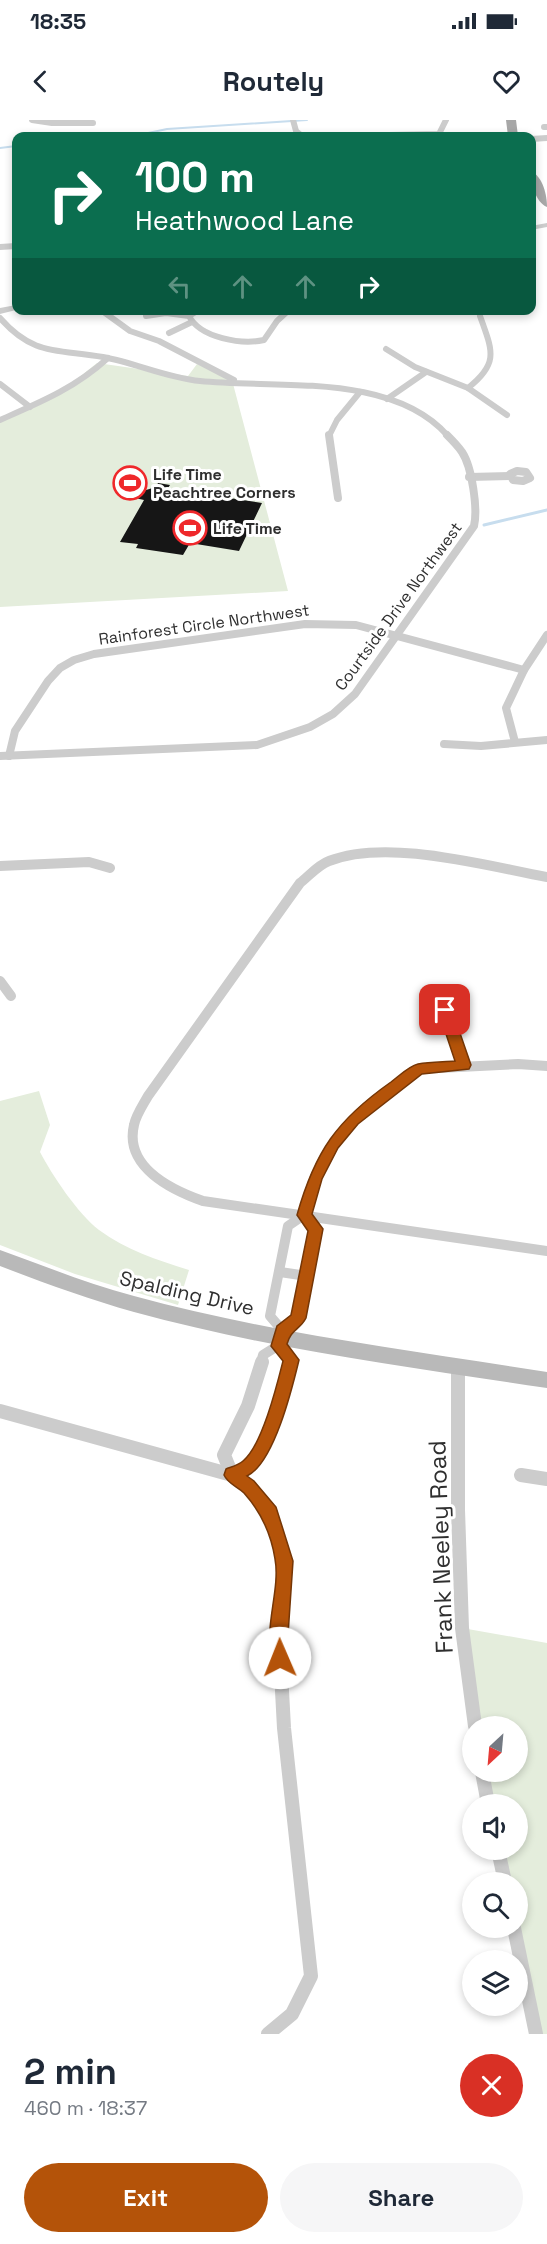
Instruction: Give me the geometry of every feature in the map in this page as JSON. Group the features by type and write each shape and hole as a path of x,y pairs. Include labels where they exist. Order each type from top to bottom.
{"main road":[{"path":"536,183 547,204"},
{"name":"Spalding Drive","path":"0,1258 45,1277 133,1305 281,1337 547,1380"}],"street":[{"path":"32,120 52,123 93,123"},
{"path":"546,138 547,147"},
{"path":"107,315 130,331 159,341 237,382"},
{"path":"146,316 153,315"},
{"path":"174,315 191,319 228,341 254,343 264,340 284,315"},
{"path":"169,333 195,315"},
{"path":"468,388 486,374 492,361 480,316"},
{"name":"Courtside Drive Northwest","path":"0,318 13,334 26,342 108,358 183,379 325,386 387,399 426,417 448,434 463,453 478,510 474,526 355,694 339,711 316,726 289,737 257,745 5,756"},
{"path":"386,349 395,357 426,372 468,388 507,415"},
{"path":"0,420 63,392 108,358"},
{"path":"387,399 426,372"},
{"path":"2,385 30,407"},
{"path":"338,498 328,435 360,392"},
{"path":"469,477 510,476"},
{"name":"Rainforest Circle Northwest","path":"5,756 15,731 38,695 60,668 74,660 94,654 305,624 357,625 524,670"},
{"path":"515,742 506,708 524,670 547,635"},
{"path":"444,744 481,746 547,740"},
{"path":"547,877 409,854 378,852 355,854 327,862 300,883 148,1096 136,1116 132,1134 144,1169 177,1192 203,1201 547,1251"},
{"path":"0,866 89,862 110,868"},
{"path":"0,981 11,996"},
{"path":"445,1010 464,1065"},
{"path":"232,1475 249,1466 276,1417 291,1360 270,1316 288,1226 304,1215 315,1177 333,1144 353,1120 419,1069 464,1065 547,1066"},
{"path":"232,1475 224,1455 247,1409 260,1372 263,1355 298,1318 315,1229 304,1215"},
{"path":"280,1272 307,1276"},
{"name":"Frank Neeley Road","path":"458,1366 458,1510 462,1628 474,1716"},
{"path":"0,1412 232,1475 248,1486 270,1513 284,1561 279,1635 284,1728 311,1976 292,2014 268,2034"},
{"path":"520,1475 547,1479"},
{"path":"516,1938 536,2034"}],"green space":[{"name":"Life Time Peachtree Corners","path":"97,363 188,376 197,364 232,380 288,591 0,607 0,419 57,395"},
{"path":"39,1091 50,1125 40,1152 58,1183 91,1223 109,1237 142,1254 189,1270 178,1305 75,1274 0,1245 0,1101"},
{"path":"462,1628 547,1643 547,2034 536,2034 528,1987 528,1950 522,1950 520,1938 528,1938 528,1872 503,1872 500,1860 528,1860 528,1794 486,1794 484,1782 528,1782 528,1716 474,1716"}],"building":[{"name":"Life Time","path":"158,483 170,485 168,488 177,490 262,503 239,551 190,543 183,555 136,548 138,544 120,542 144,500 135,498 140,489 156,487"}],"waterway":[{"path":"153,132 167,129 307,120"},
{"path":"0,148 12,146"},
{"path":"484,525 547,510"}],"place":[{"name":"Life Time Peachtree Corners","path":"130,483"},
{"name":"Life Time","path":"190,528"}],"route":[{"path":"280,1658 279,1635 284,1561 270,1513 248,1486 232,1475 249,1466 262,1446 276,1417 286,1381 291,1360 279,1346 282,1330 298,1318 305,1290 315,1229 304,1215 314,1179 333,1144 353,1120 387,1092 419,1069 464,1065 445,1010"}]}
